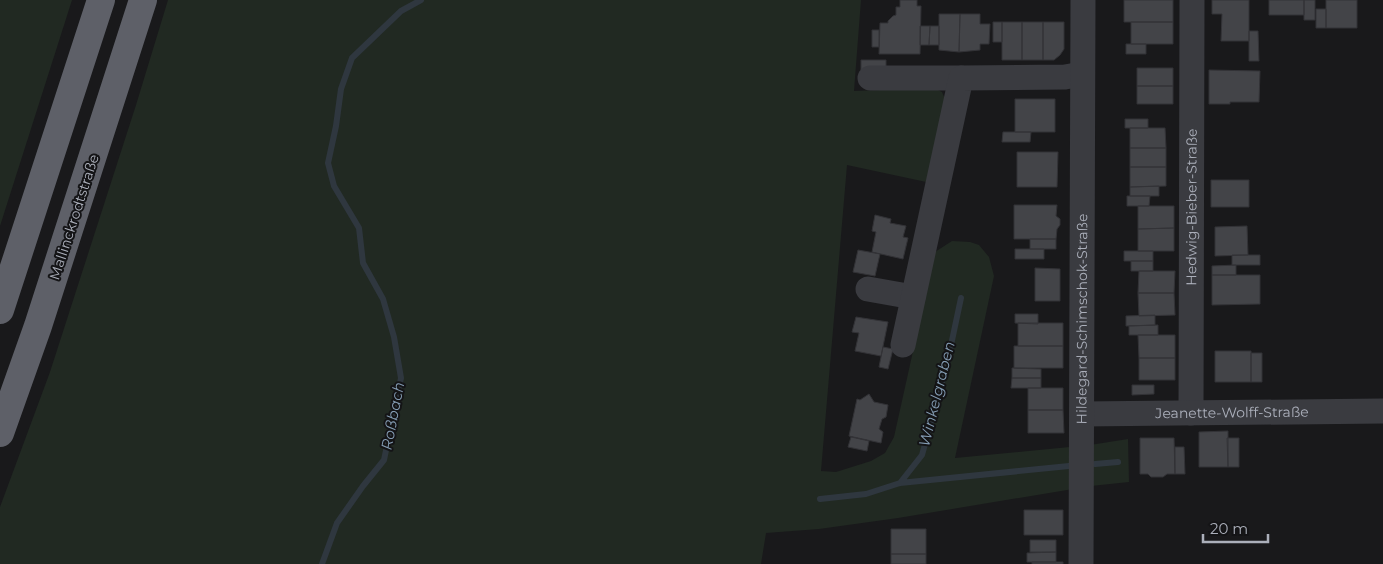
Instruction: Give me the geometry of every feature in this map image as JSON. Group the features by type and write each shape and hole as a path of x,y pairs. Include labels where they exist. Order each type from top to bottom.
{"highway":[{"path":"0,310 100,0"},
{"name":"Mallinckrodtstraße","path":"0,433 44,307 143,0"}],"street":[{"name":"Hildegard-Schimschok-Straße","path":"1081,564 1083,0"},
{"name":"Hedwig-Bieber-Straße","path":"1191,413 1192,0"},
{"path":"870,78 1065,77 1082,74"},
{"path":"903,345 961,78"},
{"path":"868,288 913,297"},
{"name":"Jeanette-Wolff-Straße","path":"1082,414 1383,411"}],"shaded area":[{"path":"0,0 72,0 0,226"},
{"path":"168,0 861,0 854,91 934,88 942,92 945,99 931,183 847,165 821,471 836,472 871,461 885,453 894,437 935,252 952,241 970,242 979,245 989,257 994,276 955,458 1090,445 1128,439 1129,482 1091,486 898,518 819,529 766,533 761,564 0,564 0,507 50,372"}],"building":[{"path":"900,0 917,0 917,6 921,6 920,54 879,54 880,23 888,23 896,15 896,7 900,7"},
{"path":"1124,0 1173,0 1173,22 1124,22"},
{"path":"1212,0 1249,0 1249,41 1221,41 1222,14 1212,14"},
{"path":"1269,0 1304,0 1304,15 1269,15"},
{"path":"1304,0 1315,0 1315,20 1304,20"},
{"path":"1326,0 1357,0 1357,28 1326,28"},
{"path":"1316,9 1326,9 1326,28 1316,28"},
{"path":"939,14 960,14 959,52 939,50"},
{"path":"960,14 980,14 980,24 990,24 989,44 980,44 980,50 959,52"},
{"path":"993,22 1002,22 1002,42 993,42"},
{"path":"1002,22 1022,22 1022,60 1002,60"},
{"path":"1022,22 1043,22 1043,60 1022,60"},
{"path":"1043,22 1064,22 1064,49 1054,60 1043,60"},
{"path":"1131,22 1173,22 1173,44 1131,44"},
{"path":"920,26 930,26 929,45 920,45"},
{"path":"930,26 939,26 939,45 929,45"},
{"path":"872,30 879,30 879,47 872,47"},
{"path":"1249,31 1258,31 1259,61 1249,61"},
{"path":"1126,44 1146,44 1146,54 1126,54"},
{"path":"861,60 886,60 886,69 861,70"},
{"path":"1137,68 1173,68 1173,86 1137,86"},
{"path":"1209,70 1260,71 1259,102 1209,104"},
{"path":"1137,86 1173,86 1173,104 1137,104"},
{"path":"1015,99 1055,99 1055,132 1015,132"},
{"path":"1125,119 1148,119 1148,128 1125,128"},
{"path":"1130,128 1165,128 1166,148 1130,148"},
{"path":"1003,132 1031,132 1030,142 1002,142"},
{"path":"1130,148 1166,148 1166,167 1130,167"},
{"path":"1017,152 1058,152 1057,187 1017,187"},
{"path":"1130,167 1166,167 1166,186 1130,187"},
{"path":"1211,180 1249,180 1249,207 1211,207"},
{"path":"1159,186 1159,196 1130,196 1130,187"},
{"path":"1127,196 1150,196 1149,206 1127,206"},
{"path":"1014,205 1057,205 1056,216 1060,219 1060,225 1057,229 1056,239 1014,239"},
{"path":"1138,206 1174,206 1174,228 1138,229"},
{"path":"875,215 891,219 890,223 906,226 903,237 908,238 903,259 872,252 876,232 872,231"},
{"path":"1247,226 1248,255 1215,256 1215,227"},
{"path":"1174,228 1174,251 1138,251 1138,229"},
{"path":"1030,239 1056,239 1056,249 1030,249"},
{"path":"1015,249 1044,249 1044,259 1015,259"},
{"path":"858,250 880,254 875,276 853,272"},
{"path":"1124,251 1153,251 1153,261 1124,261"},
{"path":"1232,255 1260,255 1260,265 1232,265"},
{"path":"1131,261 1153,261 1153,271 1131,271"},
{"path":"1236,265 1236,275 1212,275 1212,266"},
{"path":"1035,268 1060,269 1060,301 1035,301"},
{"path":"1139,271 1175,271 1174,293 1138,293"},
{"path":"1212,275 1260,275 1260,304 1212,305"},
{"path":"1138,293 1174,293 1175,315 1139,316"},
{"path":"1015,314 1038,314 1038,324 1015,323"},
{"path":"1155,315 1155,325 1126,326 1126,316"},
{"path":"856,317 888,322 881,356 855,351 859,333 852,332"},
{"path":"1018,323 1063,323 1063,346 1018,346"},
{"path":"1158,325 1158,335 1129,335 1129,326"},
{"path":"1138,335 1175,335 1175,358 1139,358"},
{"path":"1014,346 1063,346 1063,368 1014,368"},
{"path":"883,347 893,349 888,369 879,367"},
{"path":"1215,351 1251,351 1251,382 1215,382"},
{"path":"1251,353 1262,353 1262,382 1251,382"},
{"path":"1139,358 1175,358 1175,380 1139,380"},
{"path":"1012,368 1041,369 1041,378 1012,378"},
{"path":"1012,378 1041,378 1041,388 1011,388"},
{"path":"1132,385 1154,385 1154,394 1132,395"},
{"path":"1028,388 1063,388 1063,410 1028,410"},
{"path":"869,394 874,402 888,405 886,417 882,419 879,429 883,432 881,443 849,436 857,399 860,400"},
{"path":"1028,410 1063,410 1064,433 1028,433"},
{"path":"1228,431 1228,467 1199,467 1199,432"},
{"path":"851,437 869,441 867,451 848,447"},
{"path":"1140,438 1174,438 1175,474 1151,477 1148,474 1140,474"},
{"path":"1227,438 1239,438 1239,467 1228,467"},
{"path":"1175,447 1184,447 1185,474 1175,474"},
{"path":"1024,510 1063,510 1063,535 1024,535"},
{"path":"891,529 926,529 926,554 891,554"},
{"path":"1030,540 1056,540 1056,552 1030,552"},
{"path":"1056,552 1056,562 1027,562 1027,553"},
{"path":"891,554 926,554 926,564 891,564"},
{"path":"1032,562 1063,562 1063,564 1032,564"}],"waterway":[{"name":"Roßbach","path":"322,564 337,523 384,460 401,378 394,337 383,299 363,263 359,228 334,186 328,163 341,89 352,58 401,11 421,0"},
{"name":"Winkelgraben","path":"900,483 922,455 947,364 961,298"},
{"name":"Winkelgraben","path":"1095,464 1118,462"},
{"name":"Winkelgraben","path":"820,499 866,494 900,483 1069,466"}]}
